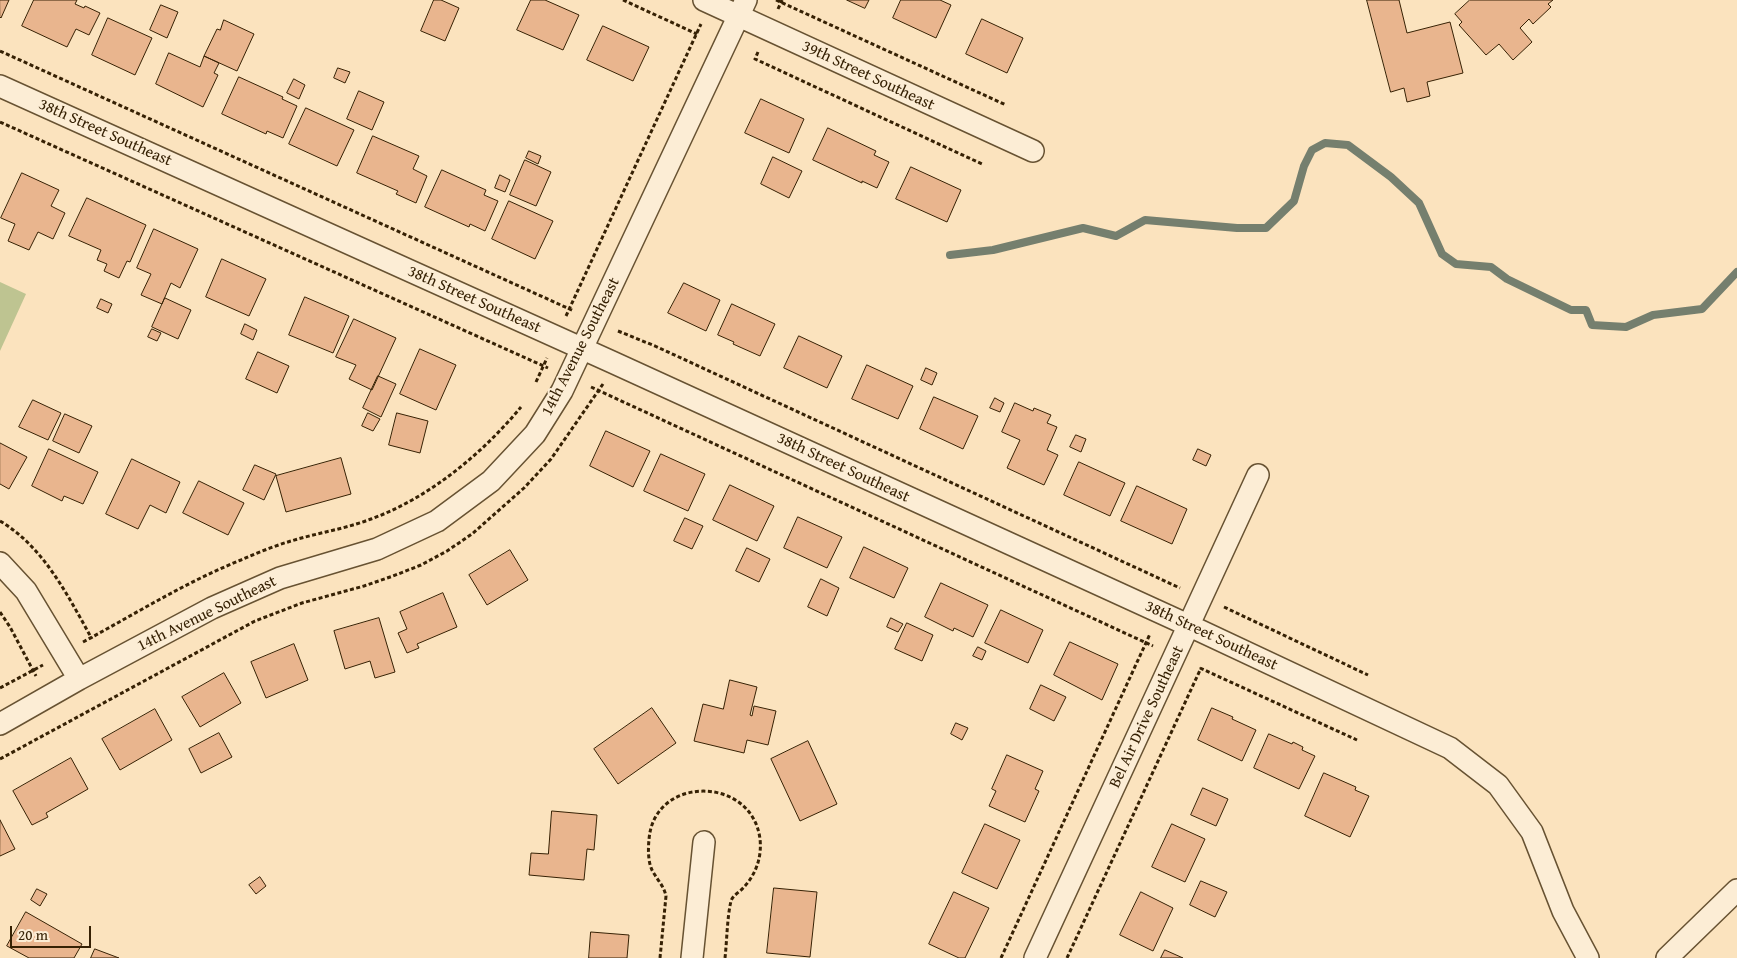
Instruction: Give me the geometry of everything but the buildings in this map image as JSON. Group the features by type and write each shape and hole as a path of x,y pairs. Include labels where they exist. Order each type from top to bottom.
{"street":[{"name":"39th Street Southeast","path":"703,10 743,8 1033,151"},
{"name":"14th Avenue Southeast","path":"0,724 79,679 212,608 280,578 377,550 436,521 491,481 535,434 562,391 743,8"},
{"name":"38th Street Southeast","path":"0,86 1190,626 1450,748 1498,785 1532,832 1563,912 1588,958"},
{"name":"Bel Air Drive Southeast","path":"1036,958 1258,475"},
{"path":"0,563 26,592 79,679"},
{"path":"692,958 704,842"},
{"path":"1667,958 1737,890"}],"path":[{"path":"623,0 696,34"},
{"path":"776,0 1006,105"},
{"path":"565,319 696,34 703,10"},
{"path":"760,47 755,59 982,164"},
{"path":"0,51 579,313"},
{"path":"0,122 550,369"},
{"path":"612,329 654,346 1184,590"},
{"path":"536,383 547,358"},
{"path":"587,385 1158,648"},
{"path":"81,644 209,574 241,560 290,542 356,524 391,511 421,494 458,468 496,434 522,406"},
{"path":"0,520 22,538 57,579 94,644"},
{"path":"1218,605 1368,675"},
{"path":"0,612 39,681"},
{"path":"1001,958 1151,632"},
{"path":"0,688 44,664"},
{"path":"1196,666 1357,740"},
{"path":"1067,958 1201,668"}],"green space":[{"path":"0,282 26,294 0,351"}],"waterway":[{"path":"950,255 993,250 1083,228 1116,236 1145,220 1237,228 1266,228 1294,201 1304,166 1312,150 1325,143 1348,145 1391,177 1419,203 1442,254 1456,264 1491,267 1507,279 1571,310 1586,310 1592,325 1626,327 1653,315 1702,309 1737,272"}]}
